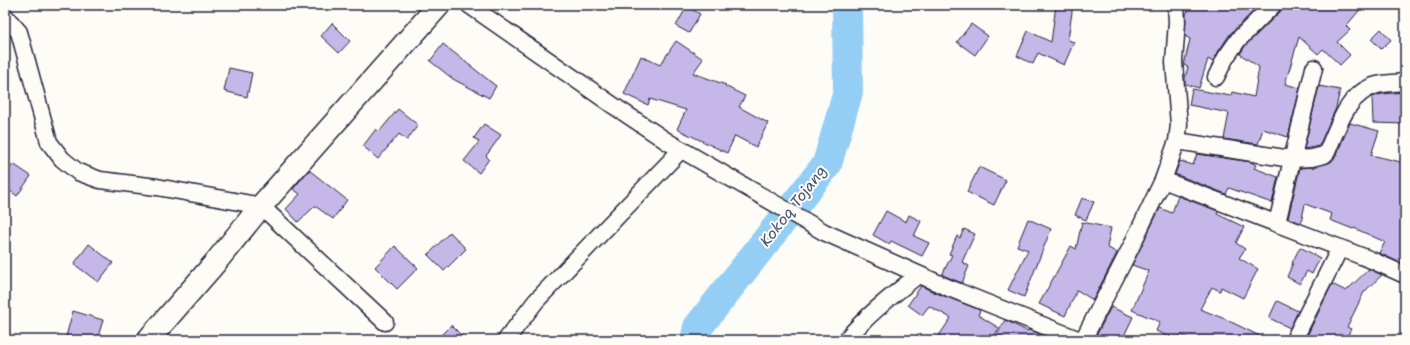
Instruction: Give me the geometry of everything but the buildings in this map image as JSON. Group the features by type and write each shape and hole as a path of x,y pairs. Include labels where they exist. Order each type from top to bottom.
{"street":[{"path":"148,340 215,263 261,206 440,5"},
{"path":"469,5 614,106 681,150 824,232 918,275 1080,340"},
{"path":"1083,340 1130,249 1163,180 1177,141 1179,125 1174,62 1177,22 1176,5"},
{"path":"1216,77 1226,57 1238,40 1273,5"},
{"path":"5,16 19,32 49,142 62,159 78,172 100,180 157,187 261,206 385,322"},
{"path":"1277,223 1291,159 1302,122 1314,68"},
{"path":"1177,141 1291,159 1312,158 1324,155 1328,152 1345,110 1357,97 1367,89 1377,85 1405,82"},
{"path":"506,340 536,301 681,150"},
{"path":"1163,180 1369,259 1405,275"},
{"path":"1294,340 1340,248"},
{"path":"846,340 856,328 884,302 918,275"}],"waterway":[{"name":"Kokoq Tojang","path":"695,340 698,327 827,164 848,92 847,5"}]}
